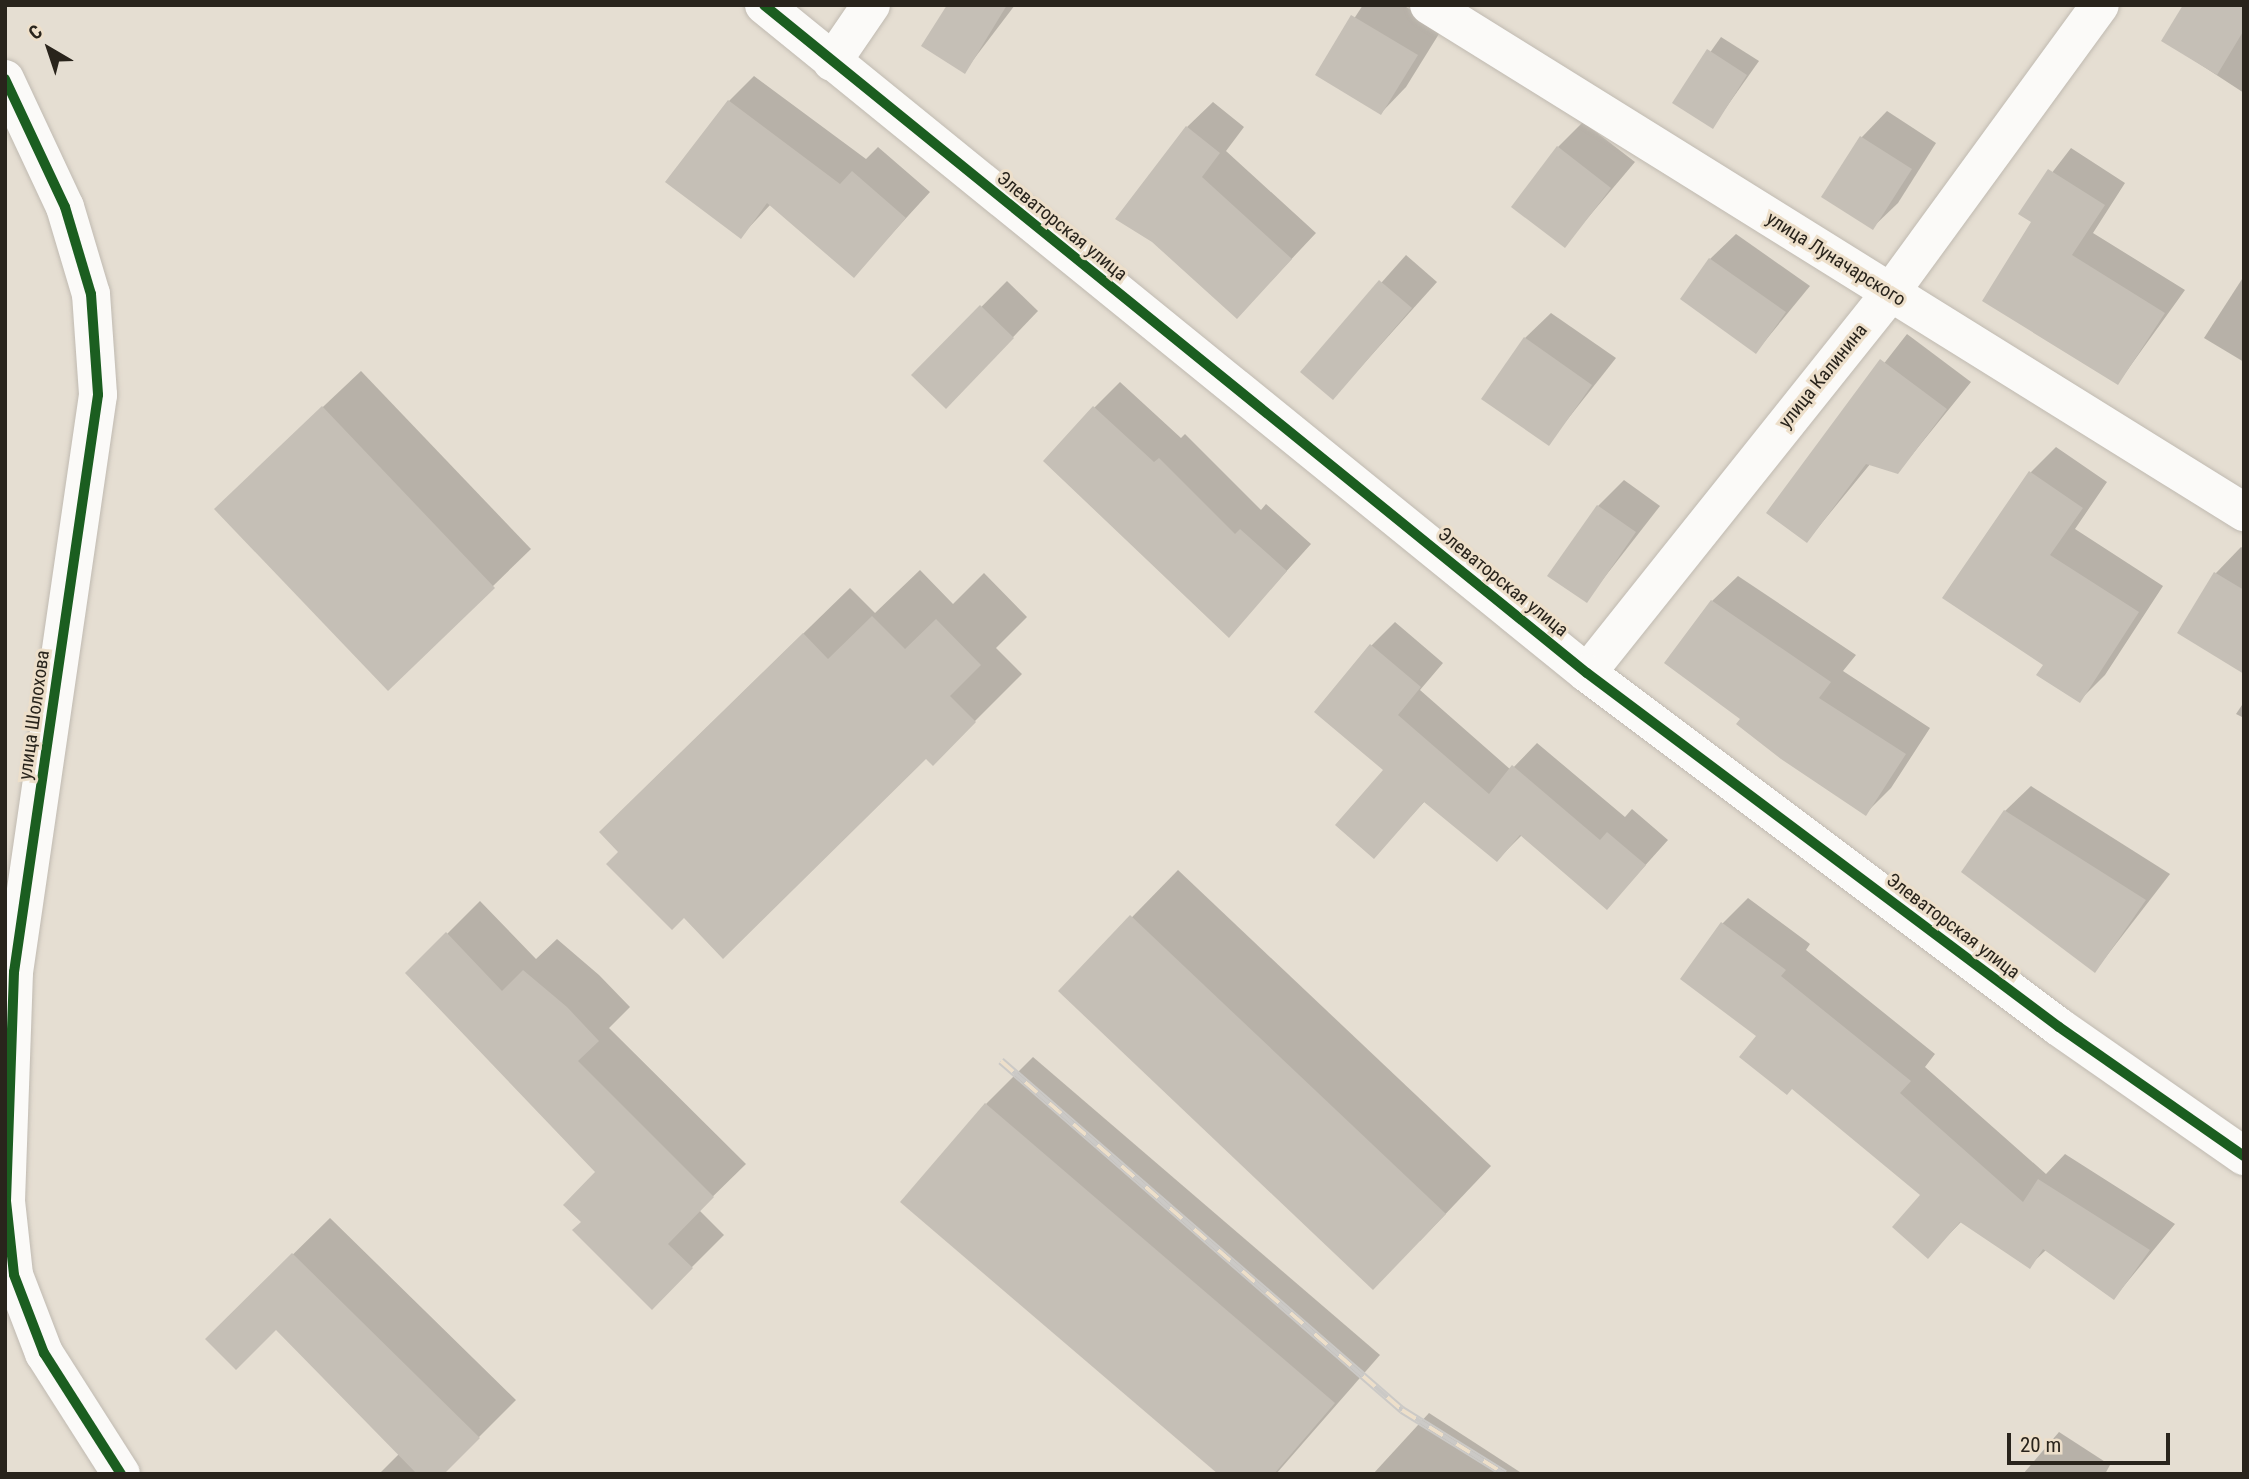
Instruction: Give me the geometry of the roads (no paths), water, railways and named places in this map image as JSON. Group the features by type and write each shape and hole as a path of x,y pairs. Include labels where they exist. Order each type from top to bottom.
{"street":[{"name":"Элеваторская улица","path":"764,5 1587,673 2059,1027 2244,1156"},
{"path":"832,62 871,5"},
{"name":"улица Луначарского","path":"1429,5 2244,512"},
{"name":"улица Калинина","path":"1587,673 1890,293 2100,5"},
{"name":"улица Шолохова","path":"5,79 65,207 91,293 98,395 14,972 6,1201 14,1275 44,1353 121,1474"}],"railway":[{"path":"1001,1061 1402,1410 1505,1474"}]}
